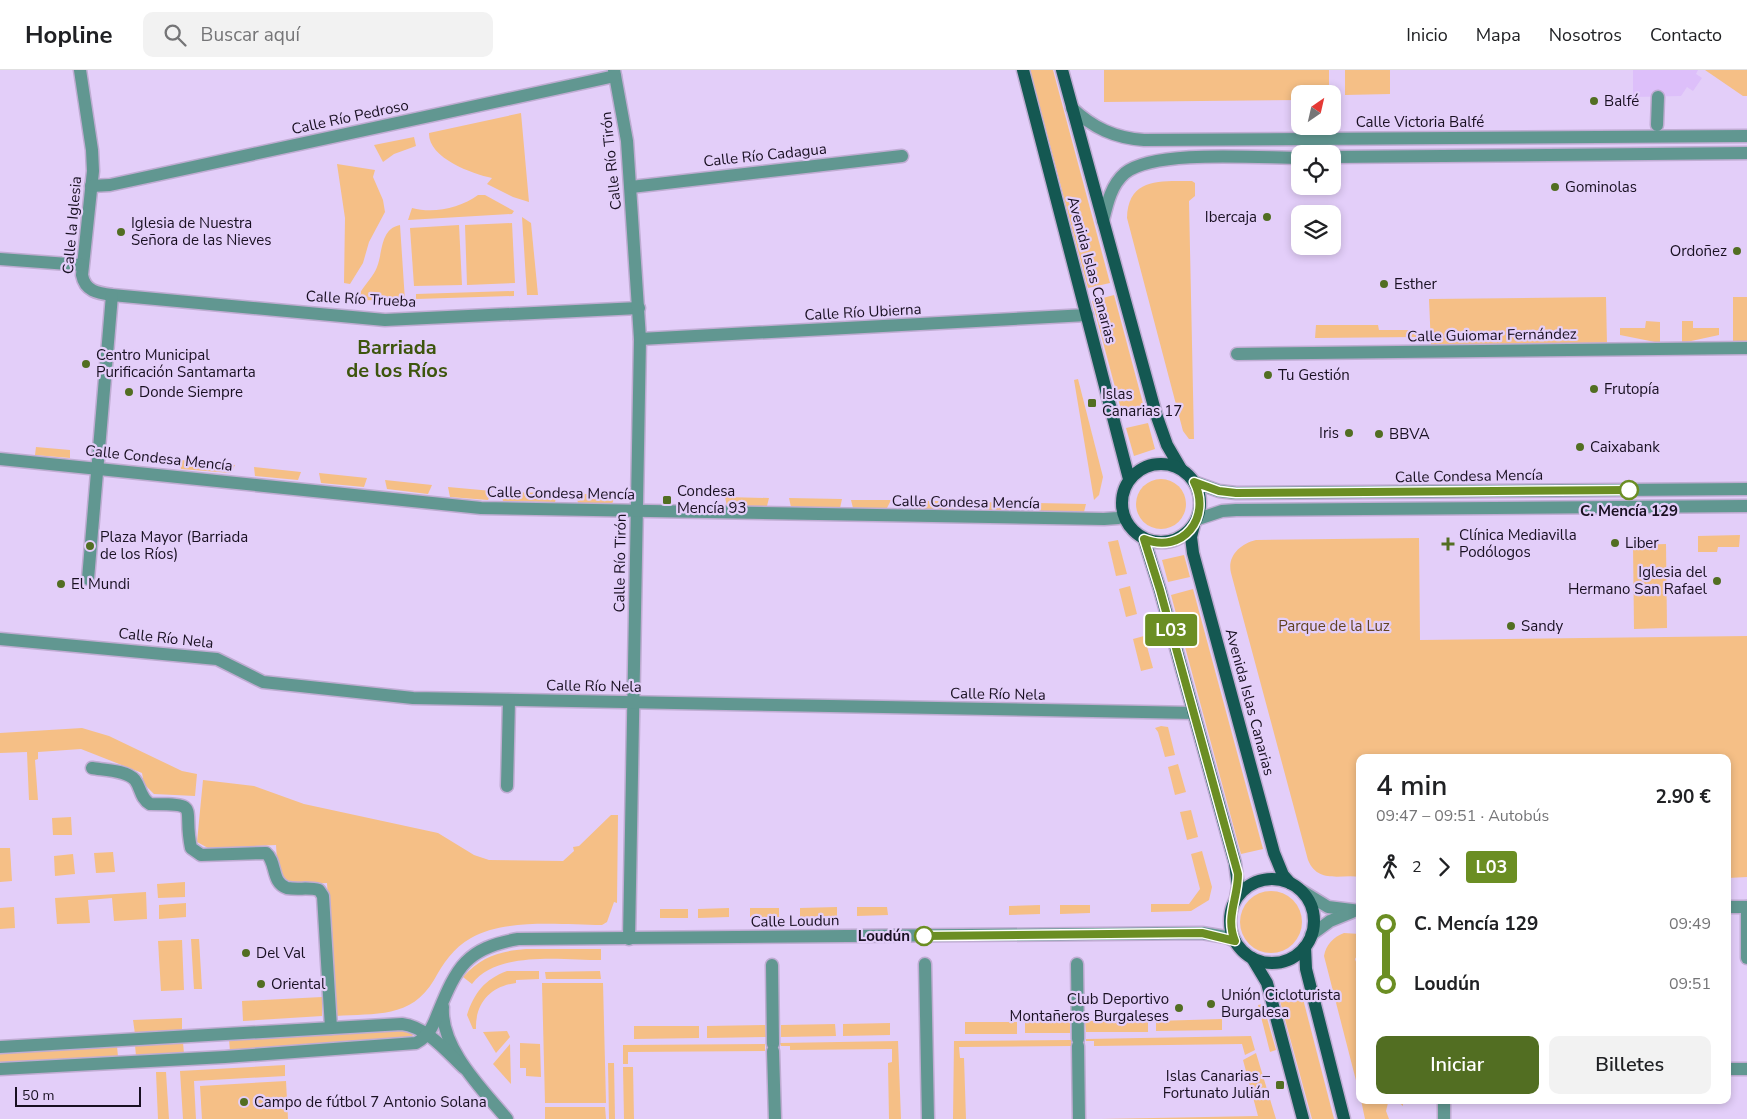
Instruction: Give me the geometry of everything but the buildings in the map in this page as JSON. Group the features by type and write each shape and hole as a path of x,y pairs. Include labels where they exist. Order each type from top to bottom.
{"main road":[{"name":"Avenida Islas Canarias","path":"1023,70 1129,479"},
{"name":"Avenida Islas Canarias","path":"1062,70 1156,414 1167,445 1181,469"},
{"path":"1153,464 1166,464 1181,469 1194,482 1200,498 1196,522 1185,535 1173,541 1158,543 1144,539 1132,529 1123,514 1122,502 1129,479 1142,469 1153,464"},
{"name":"Avenida Islas Canarias","path":"1196,522 1191,536 1193,553 1274,853 1283,875 1290,883"},
{"path":"1144,539 1238,874 1236,898 1230,919 1235,941 1252,958 1266,984 1303,1119"},
{"path":"1236,898 1243,890 1260,880 1270,878 1290,883 1302,891 1311,907 1313,926 1311,935 1305,947 1296,955 1280,962 1262,962 1252,958"},
{"path":"1305,947 1306,969 1344,1119"}],"street":[{"name":"Calle la Iglesia","path":"80,70 92,150 91,186 82,275 86,286 98,293 112,295"},
{"name":"Calle Río Pedroso","path":"91,186 110,185 615,73"},
{"name":"Calle Río Tirón","path":"615,73 625,132 631,187 640,339 629,939"},
{"path":"1657,125 1658,97"},
{"name":"Calle Victoria Balfé","path":"1072,108 1085,120 1115,136 1144,140 1747,136"},
{"path":"1341,157 1747,154"},
{"name":"Calle Río Cadagua","path":"631,187 902,156"},
{"path":"1103,221 1114,187 1125,173 1145,163 1179,158 1291,158"},
{"path":"0,259 82,265"},
{"path":"88,579 112,295"},
{"name":"Calle Río Trueba","path":"112,295 385,320 639,308"},
{"name":"Calle Río Ubierna","path":"640,339 1087,315"},
{"name":"Calle Guiomar Fernández","path":"1236,354 1747,348"},
{"name":"Calle Condesa Mencía","path":"0,459 481,508 1094,519 1118,518 1123,514"},
{"name":"Calle Condesa Mencía","path":"1194,482 1219,491 1236,493 1747,489"},
{"path":"1196,522 1222,511 1236,510 1747,506"},
{"name":"Calle Río Nela","path":"0,639 217,658 262,682 413,698 1194,713"},
{"path":"507,786 509,700"},
{"path":"92,768 129,776 135,780 143,798 150,804 181,804 185,806 189,812 191,848 196,853 201,855 266,853 271,857 279,883 286,887 319,890 323,896 331,1028"},
{"path":"1302,891 1328,907 1356,911"},
{"path":"1731,907 1747,907 1747,958"},
{"path":"1311,935 1330,921 1356,912"},
{"name":"Calle Loudun","path":"427,1035 454,976 462,966 477,952 488,946 518,939 1202,933 1235,941"},
{"path":"772,964 775,1119"},
{"path":"925,964 928,1119"},
{"path":"1077,964 1079,1119"},
{"path":"443,1000 444,1025 464,1068"},
{"path":"0,1047 410,1025 427,1035 464,1068 507,1119"},
{"path":"224,1034 225,1057"},
{"path":"0,1069 406,1045 416,1043 427,1035"},
{"path":"126,1040 127,1061"},
{"path":"1731,1069 1747,1069"},
{"path":"1444,1104 1444,1119"}],"shaded area":[{"path":"1633,70 1698,70 1696,74 1702,78 1693,91 1687,87 1681,96 1633,97"}],"green space":[{"path":"1030,70 1053,70 1110,283 1088,288"},
{"path":"1104,70 1329,70 1329,85 1291,85 1291,100 1104,102"},
{"path":"1345,70 1390,70 1390,94 1345,95"},
{"path":"1705,70 1747,70 1747,96 1743,96"},
{"path":"521,113 529,202 513,197 487,184 492,178 463,169 443,157 431,142 429,133"},
{"path":"414,137 416,146 394,154 383,162 374,145"},
{"path":"337,164 375,170 373,177 383,200 385,212 369,242 363,263 350,284 344,283 345,218"},
{"path":"1192,181 1195,183 1195,196 1189,201 1194,439 1189,439 1183,431 1127,218 1133,195 1140,188 1158,182"},
{"path":"478,195 485,195 514,211 512,214 408,220 412,208 420,210 446,209 471,200"},
{"path":"522,217 531,223 538,295 527,295"},
{"path":"512,223 515,283 467,285 465,225"},
{"path":"400,225 405,301 362,300 359,296 360,293 376,270 386,236 394,227"},
{"path":"459,225 462,285 414,286 410,228"},
{"path":"514,291 514,296 416,299 416,294"},
{"path":"1114,295 1145,411 1123,417 1092,301"},
{"path":"1606,297 1607,345 1431,346 1429,299"},
{"path":"1733,297 1747,297 1747,346 1733,346"},
{"path":"1646,321 1660,322 1660,343 1620,335 1620,328 1645,328"},
{"path":"1682,321 1693,321 1693,328 1719,328 1719,335 1682,343"},
{"path":"1316,325 1378,325 1379,330 1416,330 1416,337 1315,338"},
{"path":"1078,379 1103,477 1099,495 1094,500 1074,380"},
{"path":"1148,423 1155,449 1134,456 1126,428"},
{"path":"36,447 70,450 70,458 35,455"},
{"path":"180,460 235,465 231,473 181,469"},
{"path":"254,467 301,472 298,480 255,476"},
{"path":"319,473 367,478 364,487 321,483"},
{"path":"1156,479 1166,479 1179,486 1186,499 1186,509 1179,522 1166,529 1156,529 1147,525 1140,518 1136,509 1136,499 1140,490 1147,483"},
{"path":"385,480 432,485 428,494 387,489"},
{"path":"448,487 492,491 488,500 450,497"},
{"path":"500,492 558,493 555,502 503,501"},
{"path":"576,494 616,494 612,504 578,503"},
{"path":"725,497 769,498 767,506 727,506"},
{"path":"789,498 842,499 840,508 791,507"},
{"path":"851,500 891,500 887,508 853,508"},
{"path":"912,501 960,501 956,509 915,509"},
{"path":"980,502 1017,503 1014,511 986,510 982,508"},
{"path":"1037,503 1086,504 1084,512 1039,511"},
{"path":"1740,535 1739,547 1718,547 1717,552 1698,552 1698,536"},
{"name":"Parque de la Luz","path":"1419,538 1420,640 1747,636 1747,877 1731,878 1731,754 1356,754 1356,876 1330,876 1318,872 1308,860 1231,573 1231,561 1236,552 1245,544 1256,540"},
{"path":"1118,540 1127,574 1116,576 1108,542"},
{"path":"1666,544 1667,628 1634,629 1633,545"},
{"path":"1184,555 1190,577 1168,582 1162,560"},
{"path":"1130,586 1137,614 1126,617 1119,589"},
{"path":"1193,589 1263,849 1241,854 1171,595"},
{"path":"1144,636 1153,668 1141,671 1133,639"},
{"path":"1161,726 1168,727 1175,755 1165,757 1158,732 1155,728"},
{"path":"82,728 109,736 182,771 197,774 195,796 154,794 144,784 142,773 81,749 38,752 38,759 35,760 38,800 29,800 27,752 0,753 0,733"},
{"path":"1178,764 1186,792 1175,795 1168,767"},
{"path":"203,780 254,786 304,804 438,833 474,855 489,860 563,861 574,851 573,847 579,846 611,815 618,815 617,903 614,902 607,922 602,925 517,925 485,932 471,938 454,951 425,993 414,1002 391,1012 336,1016 327,883 304,884 288,881 283,877 280,870 276,845 208,848 197,842"},
{"path":"1191,810 1198,837 1187,840 1180,812"},
{"path":"71,817 72,835 53,835 52,818"},
{"path":"0,848 10,848 12,881 0,882"},
{"path":"1202,851 1212,887 1209,900 1191,911 1151,912 1151,904 1189,904 1200,889 1191,854"},
{"path":"113,852 115,872 96,873 94,853"},
{"path":"73,854 75,874 55,876 54,856"},
{"path":"185,882 185,897 158,898 157,884"},
{"path":"1271,891 1283,893 1293,900 1300,910 1302,922 1300,934 1293,944 1283,951 1271,953 1259,951 1249,944 1242,934 1240,922 1242,910 1249,900 1259,893"},
{"path":"146,892 147,919 114,921 112,898 88,900 90,923 57,924 55,898"},
{"path":"186,903 186,917 159,919 159,905"},
{"path":"1040,905 1040,914 1009,915 1009,906"},
{"path":"1060,905 1090,905 1090,913 1060,914"},
{"path":"14,907 15,928 0,929 0,908"},
{"path":"837,907 837,916 800,917 800,908"},
{"path":"857,907 887,907 888,915 857,916"},
{"path":"729,908 729,917 698,918 698,909"},
{"path":"750,908 779,908 779,917 750,917"},
{"path":"660,909 688,909 688,918 660,918"},
{"path":"1344,933 1356,934 1356,1080 1324,956 1326,948"},
{"path":"191,939 199,939 202,989 194,989"},
{"path":"182,940 184,990 161,991 158,941"},
{"path":"526,949 601,949 601,960 532,959 514,961 483,973 472,984 463,977 477,964 491,956 507,951"},
{"path":"507,971 539,971 539,979 516,980 516,983 492,992 486,997 478,1011 476,1029 473,1029 467,1015 473,1000 481,988 492,978"},
{"path":"600,971 601,979 546,979 545,972"},
{"path":"542,983 603,983 606,1103 545,1103"},
{"path":"1302,995 1334,1119 1312,1119 1280,1001"},
{"path":"322,997 322,1016 243,1021 242,1001"},
{"path":"1263,1004 1276,1050 1270,1052 1258,1005"},
{"path":"182,1018 182,1031 135,1034 133,1020"},
{"path":"1222,1019 1222,1030 1156,1031 1156,1021"},
{"path":"1148,1020 1148,1032 1086,1032 1085,1021"},
{"path":"1070,1021 1070,1033 1025,1033 1025,1022"},
{"path":"965,1022 1017,1022 1017,1034 965,1034"},
{"path":"890,1023 890,1035 843,1036 843,1024"},
{"path":"835,1024 836,1036 781,1037 781,1025"},
{"path":"765,1025 766,1037 707,1038 707,1026"},
{"path":"634,1026 699,1026 699,1038 634,1039"},
{"path":"405,1029 413,1034 412,1038 230,1052 229,1039"},
{"path":"507,1031 510,1037 496,1053 483,1032"},
{"path":"1251,1036 1255,1050 1245,1055 1242,1044 1094,1046 1094,1041 1086,1041 1086,1039"},
{"path":"1071,1040 1071,1046 959,1047 960,1058 964,1058 966,1119 953,1119 954,1041"},
{"path":"898,1041 901,1119 889,1119 888,1063 892,1062 892,1049 790,1050 790,1046 781,1046 780,1043"},
{"path":"183,1042 184,1054 136,1056 135,1045"},
{"path":"520,1043 540,1044 541,1077 526,1076 526,1068 520,1068"},
{"path":"510,1044 511,1084 493,1064"},
{"path":"765,1044 765,1051 628,1052 628,1064 623,1064 623,1045"},
{"path":"117,1046 118,1057 0,1063 0,1053"},
{"path":"1256,1053 1276,1119 1101,1119 1258,1116 1243,1060"},
{"path":"608,1063 614,1063 615,1119 609,1119"},
{"path":"285,1065 285,1076 194,1081 196,1119 183,1119 180,1071"},
{"path":"623,1067 633,1067 634,1119 624,1119"},
{"path":"156,1072 166,1072 169,1119 158,1119"},
{"name":"Campo de fútbol 7 Antonio Solana","path":"286,1081 288,1119 202,1119 200,1086"},
{"path":"1362,1104 1388,1104 1386,1111 1389,1119 1365,1119"},
{"path":"545,1107 605,1107 606,1119 545,1119"}],"bus line":[{"name":"L03","path":"924,936 1202,933 1214,934 1235,941 1230,930 1230,919 1231,908 1236,898 1238,874 1152,560 1144,539 1158,543 1173,541 1185,535 1194,525 1198,519 1200,498 1194,482 1219,491 1287,494 1629,490"}],"place":[{"name":"Balfé","path":"1594,101"},
{"name":"Gominolas","path":"1555,187"},
{"name":"Ibercaja","path":"1267,217"},
{"name":"Iglesia de Nuestra Señora de las Nieves","path":"121,232"},
{"name":"Ordoñez","path":"1737,251"},
{"name":"Esther","path":"1384,284"},
{"name":"Centro Municipal Purificación Santamarta","path":"86,364"},
{"name":"Tu Gestión","path":"1268,375"},
{"name":"Frutopía","path":"1594,389"},
{"name":"Donde Siempre","path":"129,392"},
{"name":"Islas Canarias 17","path":"1092,403"},
{"name":"Iris","path":"1349,433"},
{"name":"BBVA","path":"1379,434"},
{"name":"Caixabank","path":"1580,447"},
{"name":"C. Mencía 129","path":"1629,490"},
{"name":"Condesa Mencía 93","path":"667,500"},
{"name":"Liber","path":"1615,543"},
{"name":"Clínica Mediavilla Podólogos","path":"1448,544"},
{"name":"Plaza Mayor (Barriada de los Ríos)","path":"90,546"},
{"name":"Iglesia del Hermano San Rafael","path":"1717,581"},
{"name":"El Mundi","path":"61,584"},
{"name":"Sandy","path":"1511,626"},
{"name":"Loudún","path":"924,936"},
{"name":"Del Val","path":"246,953"},
{"name":"Oriental","path":"261,984"},
{"name":"Unión Cicloturista Burgalesa","path":"1211,1004"},
{"name":"Club Deportivo Montañeros Burgaleses","path":"1179,1008"},
{"name":"Islas Canarias – Fortunato Julián","path":"1280,1085"},
{"name":"Campo de fútbol 7 Antonio Solana","path":"244,1102"}],"district":[{"name":"Barriada de los Ríos","path":"397,358"}]}
